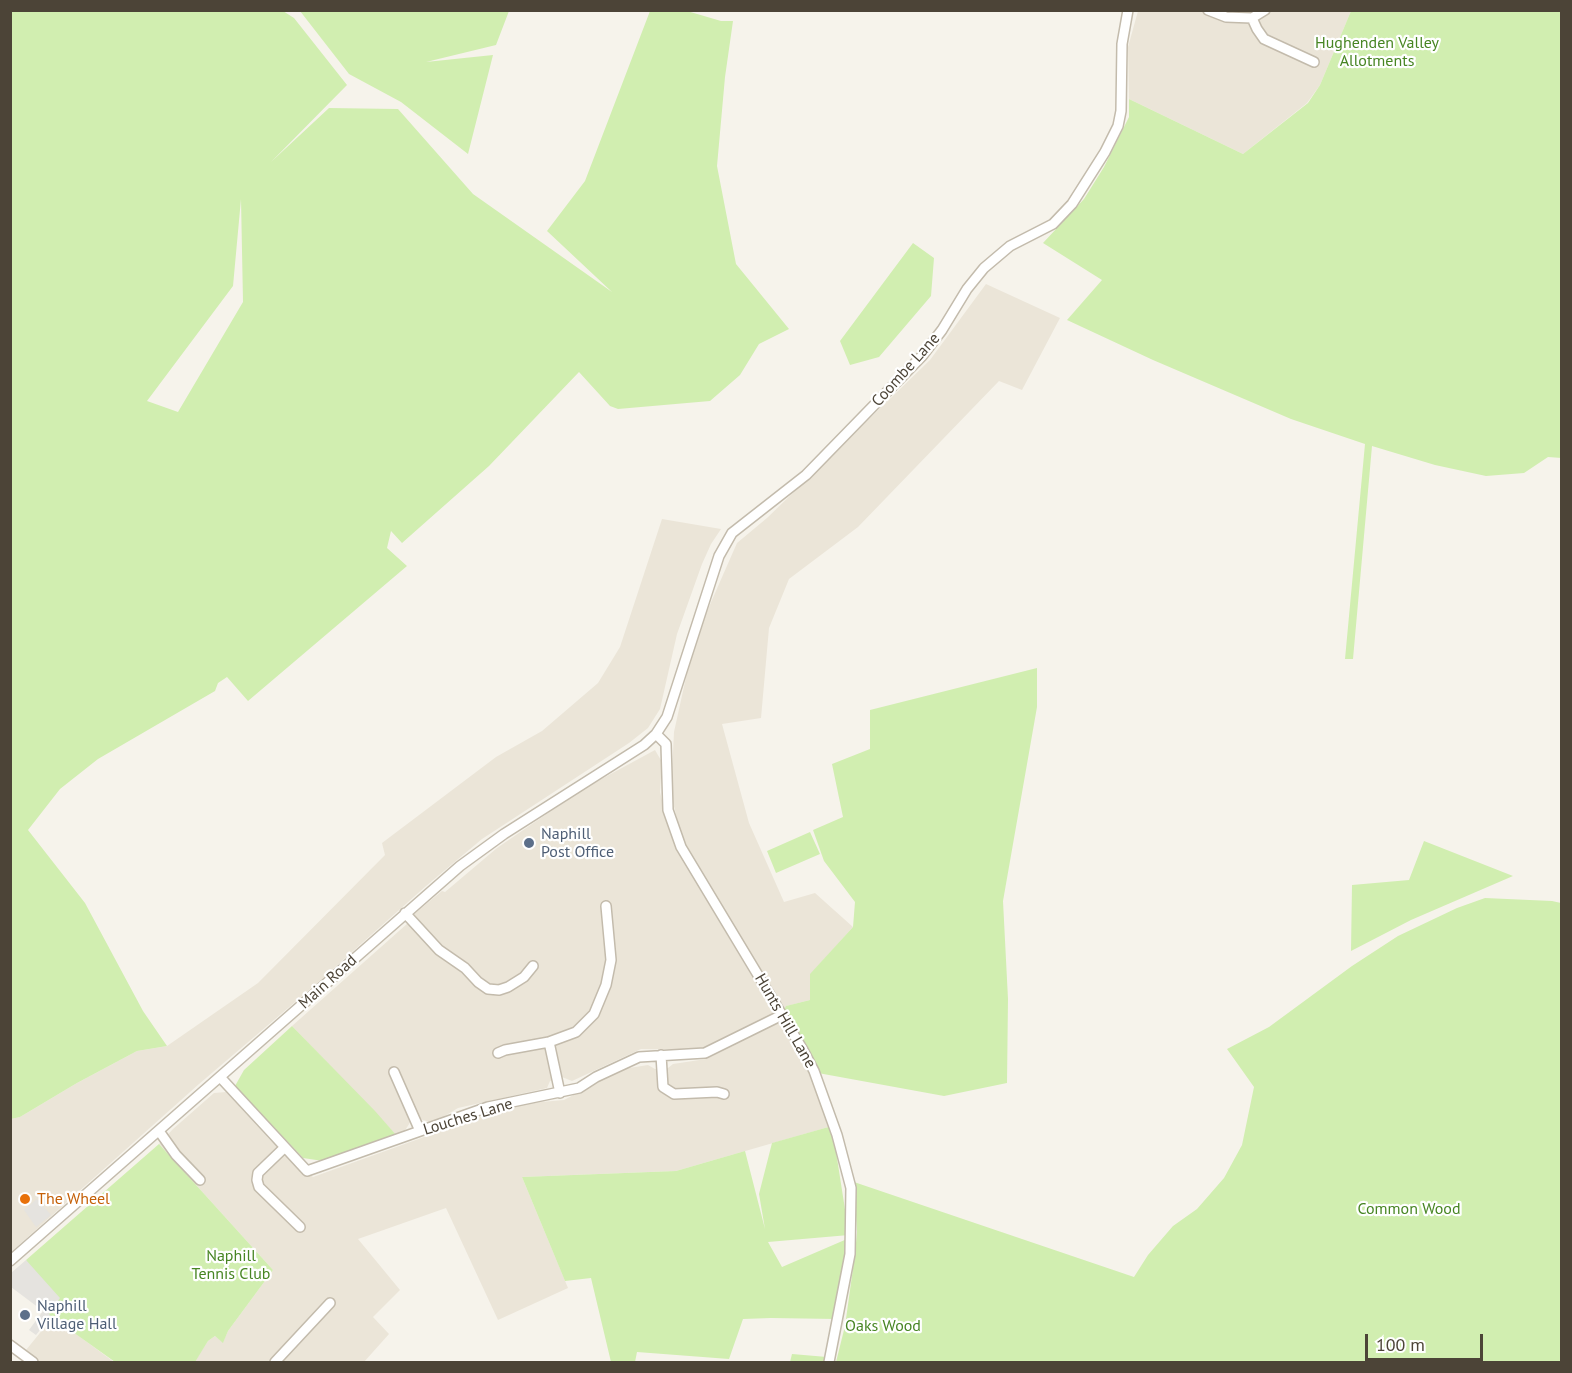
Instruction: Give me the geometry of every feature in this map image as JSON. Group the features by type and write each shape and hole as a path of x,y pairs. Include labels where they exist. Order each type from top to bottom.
{"street":[{"name":"Coombe Lane","path":"659,731 667,717 714,572 732,533 806,475 922,356 942,330 967,289 984,268 1010,246 1053,224 1072,204 1105,152 1118,126 1121,111 1122,44 1128,10"},
{"path":"1208,10 1226,17 1252,18 1265,10"},
{"path":"1252,18 1264,39 1314,62"},
{"name":"Main Road","path":"10,1261 460,866 504,834 644,745 659,731"},
{"name":"Hunts Hill Lane","path":"659,731 666,744 668,810 681,848 814,1071 837,1135 851,1188 850,1254 829,1362"},
{"path":"498,1053 549,1042 576,1032 594,1014 606,985 611,960 606,906"},
{"path":"405,913 439,950 465,968 488,989 499,990 508,987 533,966"},
{"name":"Louches Lane","path":"220,1077 307,1171 488,1107 579,1088 596,1077 639,1057 705,1053 782,1015"},
{"path":"549,1042 560,1093"},
{"path":"661,1056 663,1087 674,1094 717,1092 724,1094"},
{"path":"394,1072 420,1131"},
{"path":"159,1131 176,1155 200,1180"},
{"path":"284,1148 258,1173 257,1180 259,1187 300,1227"},
{"path":"274,1362 330,1303"},
{"path":"10,1345 33,1362"}],"shaded area":[{"path":"1138,11 1351,11 1320,85 1307,103 1243,154 1129,99 1128,47"},
{"path":"986,284 1060,318 1022,390 999,381 858,527 789,579 769,628 761,718 722,724 749,823 784,902 815,893 853,927 811,974 810,1000 787,1006 784,1010 692,860 680,831 671,794 674,732 694,641 737,543 767,518 930,360"},
{"path":"662,519 721,529 702,564 677,634 660,709 648,728 629,743 482,839 199,1084 11,1252 11,1119 20,1117 137,1051 167,1046 258,983 385,855 382,843 496,757 542,731 598,683 620,647"},
{"path":"655,750 662,762 660,792 669,829 682,858 774,1014 703,1050 641,1049 572,1081 562,1077 550,1081 547,1088 458,1108 433,1123 420,1119 411,1121 404,1132 397,1136 292,1026 408,923 420,923 414,914 442,891 445,892 497,848 583,789"},
{"path":"782,1020 805,1058 832,1126 676,1171 522,1177 568,1288 498,1320 446,1208 358,1239 400,1290 373,1317 389,1334 364,1362 194,1362 208,1341 215,1336 223,1342 228,1331 273,1270 159,1144 214,1093 226,1092 270,1140 313,1177 488,1114 530,1103 564,1100 623,1069 648,1065 655,1069 668,1068 673,1064 706,1059"},
{"path":"37,1199 51,1215 36,1227 24,1210"},
{"path":"26,1260 60,1298 49,1314 51,1316 36,1335 29,1330 43,1311 11,1287 11,1273"},
{"path":"53,1317 114,1362 41,1362 26,1350"}],"green space":[{"path":"10,11 283,11 294,18 347,85 271,162 329,108 398,109 473,194 612,292 547,231 585,181 650,11 687,11 721,21 733,21 725,77 717,166 736,264 789,329 759,344 740,375 710,401 618,409 610,406 579,372 489,466 402,543 391,531 387,548 407,566 248,701 227,677 218,683 215,691 98,759 60,789 28,830 85,903 143,1011 167,1046 137,1051 20,1117 11,1119","holes":["241,199 243,302 178,412 147,401 233,286"]},
{"path":"300,11 509,11 496,45 426,62 493,55 468,154 401,102 349,74"},
{"name":"Hughenden Valley Allotments","path":"1351,11 1561,11 1562,458 1548,457 1524,473 1486,476 1435,465 1372,446 1353,659 1345,659 1365,444 1291,419 1153,360 1067,320 1102,280 1043,243 1084,199 1104,167 1129,117 1129,99 1243,154 1308,103 1320,85"},
{"path":"913,243 934,258 931,296 879,357 850,365 840,341"},
{"path":"1037,668 1037,707 1003,901 1008,999 1007,1083 944,1096 818,1073 784,1010 786,1006 810,1000 810,974 853,927 855,902 824,861 813,830 843,817 832,764 870,749 870,710"},
{"path":"810,832 820,854 776,873 767,851"},
{"path":"1424,841 1513,876 1411,920 1351,951 1352,885 1409,880"},
{"name":"Common Wood","path":"1485,898 1561,903 1561,1362 836,1362 845,1326 855,1254 857,1232 854,1182 1134,1277 1148,1255 1173,1226 1197,1209 1224,1178 1242,1145 1254,1087 1227,1049 1269,1027 1352,966 1398,936 1457,908"},
{"path":"292,1026 397,1136 323,1161 303,1158 235,1086 244,1070"},
{"path":"832,1126 849,1235 768,1242 782,1267 847,1239 836,1319 743,1319 729,1359 637,1352 635,1362 611,1362 591,1278 565,1281 522,1177 676,1171 745,1151 765,1229 759,1194 772,1143"},
{"name":"Naphill Tennis Club","path":"159,1144 273,1270 228,1331 223,1343 215,1336 208,1341 195,1362 115,1362 49,1315 26,1260"},
{"path":"792,1354 827,1357 825,1362 790,1362"}],"place":[{"name":"Naphill Post Office","path":"529,843"},
{"name":"The Wheel","path":"25,1199"},
{"name":"Naphill Village Hall","path":"25,1315"}],"park label":[{"name":"Oaks Wood","path":"883,1326"}]}
